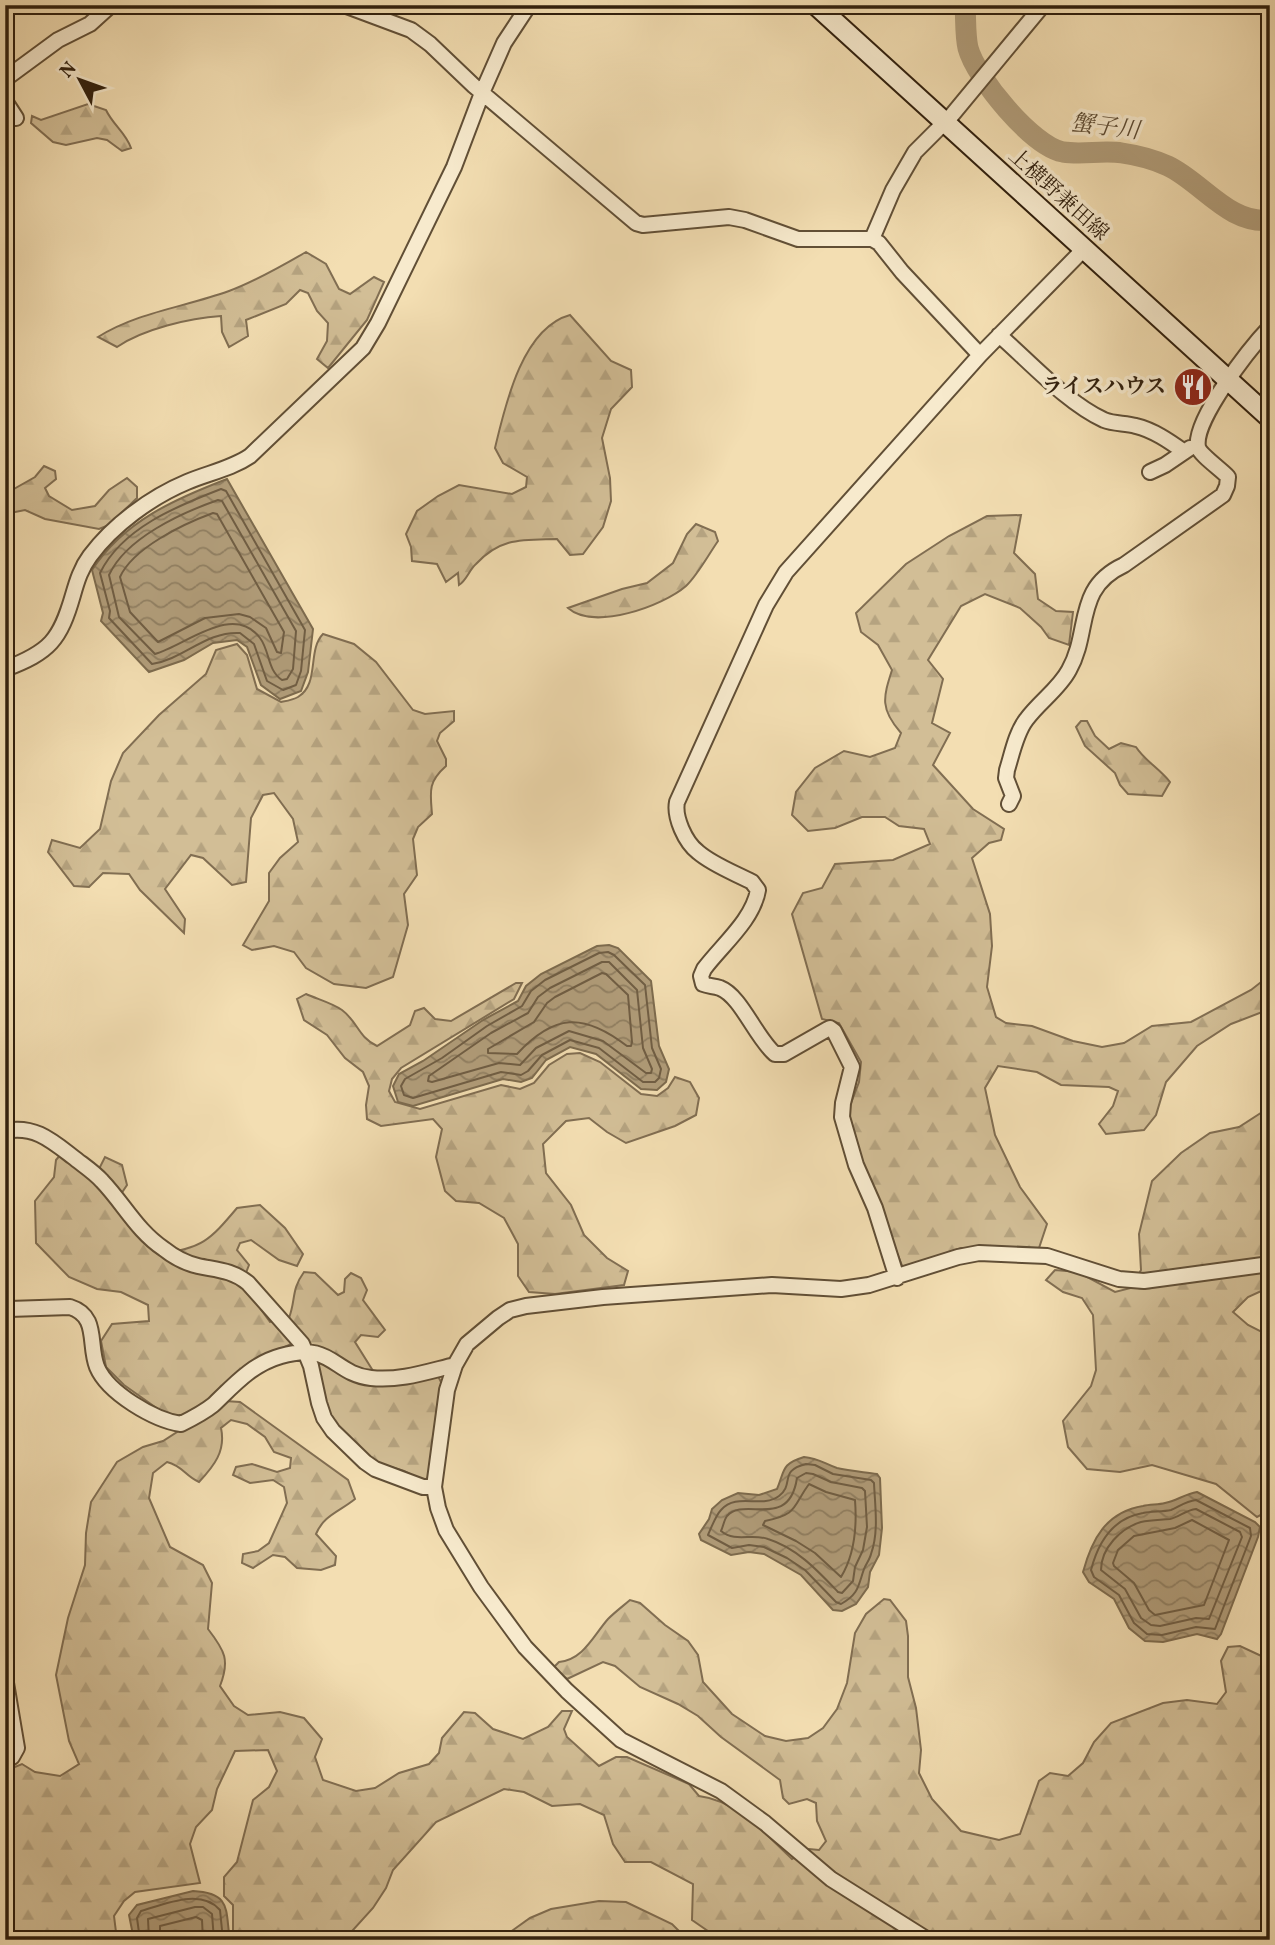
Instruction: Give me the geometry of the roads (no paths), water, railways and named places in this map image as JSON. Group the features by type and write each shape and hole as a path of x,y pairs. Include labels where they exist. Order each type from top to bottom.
{"main road":[{"name":"上横野兼田線","path":"816,5 1270,418"}],"street":[{"path":"5,79 58,40 90,24 111,5"},
{"path":"344,5 411,30 430,44 482,93 636,223 643,225 729,217 798,239 872,239 879,243 902,272 980,355"},
{"path":"5,669 28,660 46,648 60,633 79,575 103,540 164,494 185,483 237,465 250,456 363,348 378,323 454,167 504,43 529,5"},
{"path":"872,239 893,190 915,152 976,87 1043,5"},
{"path":"5,101 16,118"},
{"path":"897,1278 875,1208 856,1165 842,1117 851,1075 850,1062 830,1028 784,1054 775,1054 766,1046 728,993 703,984 701,976 704,968 749,914 758,890 752,882 697,852 690,843 676,810 677,802 776,586 980,355 1084,249"},
{"path":"1009,804 1013,796 1006,778 1007,770 1024,723 1067,675 1074,661 1087,604 1097,584 1112,570 1124,565 1223,495 1228,477 1201,453 1198,445 1200,432 1227,380 1270,327"},
{"path":"999,335 1069,396 1092,412 1105,420 1137,426 1154,433 1183,452"},
{"path":"1150,472 1198,445"},
{"path":"5,1131 29,1130 51,1139 103,1182 137,1227 181,1260 239,1275 296,1335 306,1351 319,1403 333,1431 375,1469 423,1487 434,1487"},
{"path":"928,1940 831,1879 765,1823 721,1791 637,1750 596,1718 525,1647 481,1587 446,1530 438,1508 434,1487 445,1402 454,1365 467,1344 498,1318 510,1310 526,1306 603,1297 772,1285 841,1289 897,1278 979,1252 1047,1256 1128,1281 1270,1264"},
{"path":"5,1312 9,1309 79,1309 87,1315 90,1323 96,1366 103,1378 115,1391 163,1421 181,1424 211,1406 232,1384 250,1371 276,1357 306,1351 321,1353 355,1375 370,1378 403,1379 454,1365"},
{"path":"5,1677 17,1748 12,1757 5,1761"}],"water":[{"path":"227,479 313,629 308,672 301,691 280,699 261,685 247,647 237,640 213,643 184,660 149,672 101,621 103,613 92,570 105,553 119,538 152,514"},
{"path":"609,945 618,948 651,981 659,1046 669,1069 666,1082 657,1090 641,1089 596,1054 570,1047 546,1060 532,1078 521,1082 503,1079 413,1106 398,1102 393,1086 399,1074 483,1020 518,1001 526,986 541,974 597,946"},
{"path":"804,1457 837,1468 877,1474 880,1478 882,1528 879,1555 870,1572 868,1587 856,1604 842,1611 833,1610 801,1575 764,1554 749,1552 731,1555 701,1540 699,1534 712,1509 722,1500 738,1493 759,1495 777,1489 787,1465"},
{"path":"1197,1492 1255,1522 1260,1527 1258,1537 1217,1639 1197,1634 1163,1642 1145,1641 1129,1628 1114,1599 1089,1582 1083,1572 1087,1560 1102,1529 1119,1514"},
{"path":"193,1891 206,1892 221,1899 230,1940 134,1940 129,1915 137,1905"}],"waterway":[{"name":"蟹子川","path":"965,5 967,43 973,61 993,93 1007,109 1050,147 1063,152 1115,152 1157,162 1180,173 1216,201 1242,216 1255,220 1270,220"}],"place":[{"name":"ライスハウス","path":"1193,387"}]}
